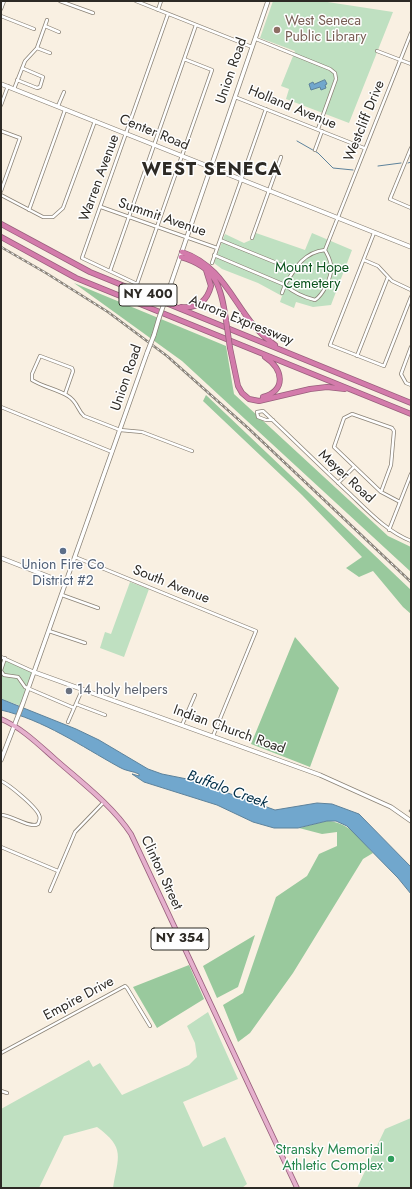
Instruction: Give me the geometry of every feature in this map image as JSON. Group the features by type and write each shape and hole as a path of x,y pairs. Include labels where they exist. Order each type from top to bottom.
{"highway":[{"name":"Aurora Expressway","path":"1,224 90,272 411,403"},
{"name":"Aurora Expressway","path":"1,237 76,278 411,414"},
{"path":"181,254 205,268 216,281 221,293 227,320"},
{"path":"181,254 200,259 216,274 256,330 284,351"},
{"path":"174,306 197,306 207,298 211,286 205,268"},
{"path":"216,274 224,297 238,386 242,393 249,399 259,401 310,389 327,387 361,393"},
{"path":"231,348 240,386 246,394 255,398 269,395 274,391 280,379 279,372 274,364 259,353"}],"main road":[{"name":"Union Road","path":"1,760 113,452 268,1"},
{"name":"Center Road","path":"1,84 411,247"},
{"path":"1,558 65,583"},
{"name":"Indian Church Road","path":"34,672 214,736 340,784 391,807 411,821"},
{"name":"Clinton Street","path":"1,719 15,723 103,803 121,821 134,840 297,1188"}],"street":[{"path":"1,9 4,1"},
{"path":"60,1 93,13"},
{"path":"136,1 252,48"},
{"path":"158,10 161,1"},
{"name":"Warren Avenue","path":"110,271 82,258 168,14"},
{"path":"1,16 34,28"},
{"path":"14,89 27,57 36,48 47,20"},
{"path":"184,59 212,70 137,284 110,271 154,144 184,59 196,25"},
{"path":"45,26 59,32"},
{"name":"Westcliff Drive","path":"325,250 364,148 411,33"},
{"path":"256,39 330,69 335,73 336,79 318,129"},
{"path":"36,48 50,53"},
{"path":"378,51 411,64"},
{"path":"17,80 37,88 40,86 43,77 22,68"},
{"path":"1,105 8,86"},
{"path":"58,106 64,92"},
{"name":"Holland Avenue","path":"235,97 364,148"},
{"path":"29,210 66,109"},
{"path":"212,263 266,109"},
{"path":"1,195 45,218 53,217 61,211 95,121"},
{"path":"1,131 20,138 1,191"},
{"path":"315,150 322,131"},
{"path":"411,148 390,199 411,208"},
{"path":"252,238 281,157"},
{"name":"Summit Avenue","path":"100,207 217,248"},
{"path":"374,233 330,345 384,366 411,297"},
{"path":"220,240 294,270"},
{"path":"214,255 285,284 294,293 315,300 324,288 331,268 325,250 309,254 294,270 285,284 282,293"},
{"path":"364,260 378,266 397,284 411,290"},
{"path":"357,356 388,277"},
{"path":"411,347 401,374 406,383 411,385"},
{"path":"65,394 73,371 72,368 40,356 32,374 32,380 65,394 76,402 80,413 84,416 120,430 142,432 192,451"},
{"path":"1,408 113,452"},
{"name":"Meyer Road","path":"273,420 261,419 257,415 257,412 263,411 273,420 338,483 389,530 411,541"},
{"path":"381,492 391,465 394,431 392,428 352,414 347,414 344,418 334,447 381,492 400,502"},
{"path":"338,483 354,466"},
{"path":"389,530 411,474"},
{"name":"South Avenue","path":"75,558 256,631 214,736"},
{"path":"62,594 98,608"},
{"path":"49,631 85,643"},
{"path":"1,657 34,672"},
{"path":"5,658 1,670 4,675 18,677 24,686 74,708"},
{"path":"68,722 82,689"},
{"path":"182,725 195,695"},
{"path":"76,704 105,715"},
{"path":"1,781 9,785 38,813 40,820 38,824 31,826 11,816 1,815"},
{"path":"50,891 75,832 103,803"},
{"path":"1,847 58,871"},
{"name":"Empire Drive","path":"1,1053 125,986 150,1026"},
{"path":"1,1091 7,1093"}],"green space":[{"path":"273,1 321,1 393,12 349,123 286,99 289,89 281,86 295,51 260,38"},
{"name":"Mount Hope Cemetery","path":"256,233 305,250 312,233 352,250 331,305 313,307 296,302 294,308 280,302 282,296 258,283 222,269 214,263 225,234 244,243 253,239"},
{"path":"74,283 226,346 234,394 388,536 411,547 411,572 182,361"},
{"path":"206,395 411,590 411,614 403,607 373,571 359,577 346,568 362,557 302,495 203,401"},
{"path":"130,582 149,589 124,657 100,648 105,632 111,634"},
{"path":"295,637 339,688 310,767 251,744"},
{"path":"1,657 34,672 21,706 1,699"},
{"path":"327,821 341,824 353,832 373,853 363,859 293,973 250,1033 238,1042 223,1005 243,993 276,897 307,876 319,854 337,846 337,832 322,834 299,828"},
{"path":"255,935 238,987 217,998 203,966"},
{"path":"189,965 204,999 157,1028 133,987"},
{"path":"208,1012 238,1079 183,1102 203,1147 225,1137 247,1184 242,1188 113,1188 118,1154 112,1141 97,1127 64,1136 39,1188 1,1188 1,1109 89,1060 93,1067 100,1063 122,1095 189,1065 197,1057 195,1043 187,1026"},
{"name":"Stransky Memorial Athletic Complex","path":"411,1118 411,1188 357,1188 385,1129"}],"water":[{"path":"325,80 327,84 325,85 326,88 321,90 320,87 311,90 309,84 313,82 314,84"},
{"path":"1,699 76,729 99,740 148,769 162,774 192,780 275,810 317,803 332,804 359,814 411,867 411,894 398,878 347,826 336,821 327,821 298,828 274,828 253,822 217,805 144,782 132,774 139,776 139,774 121,768 47,727 17,714 1,710"}],"waterway":[{"path":"297,141 318,153 333,168 353,170"},
{"path":"378,166 401,163"}],"railway":[{"path":"1,247 108,312 167,356 248,428 411,582"}],"place":[{"name":"West Seneca Public Library","path":"277,30"},
{"name":"Union Fire Co District #2","path":"63,551"},
{"name":"14 holy helpers","path":"69,691"},
{"name":"Stransky Memorial Athletic Complex","path":"391,1159"}],"district":[{"name":"WEST SENECA","path":"212,171"}],"water label":[{"name":"Buffalo Creek","path":"227,790"}]}
